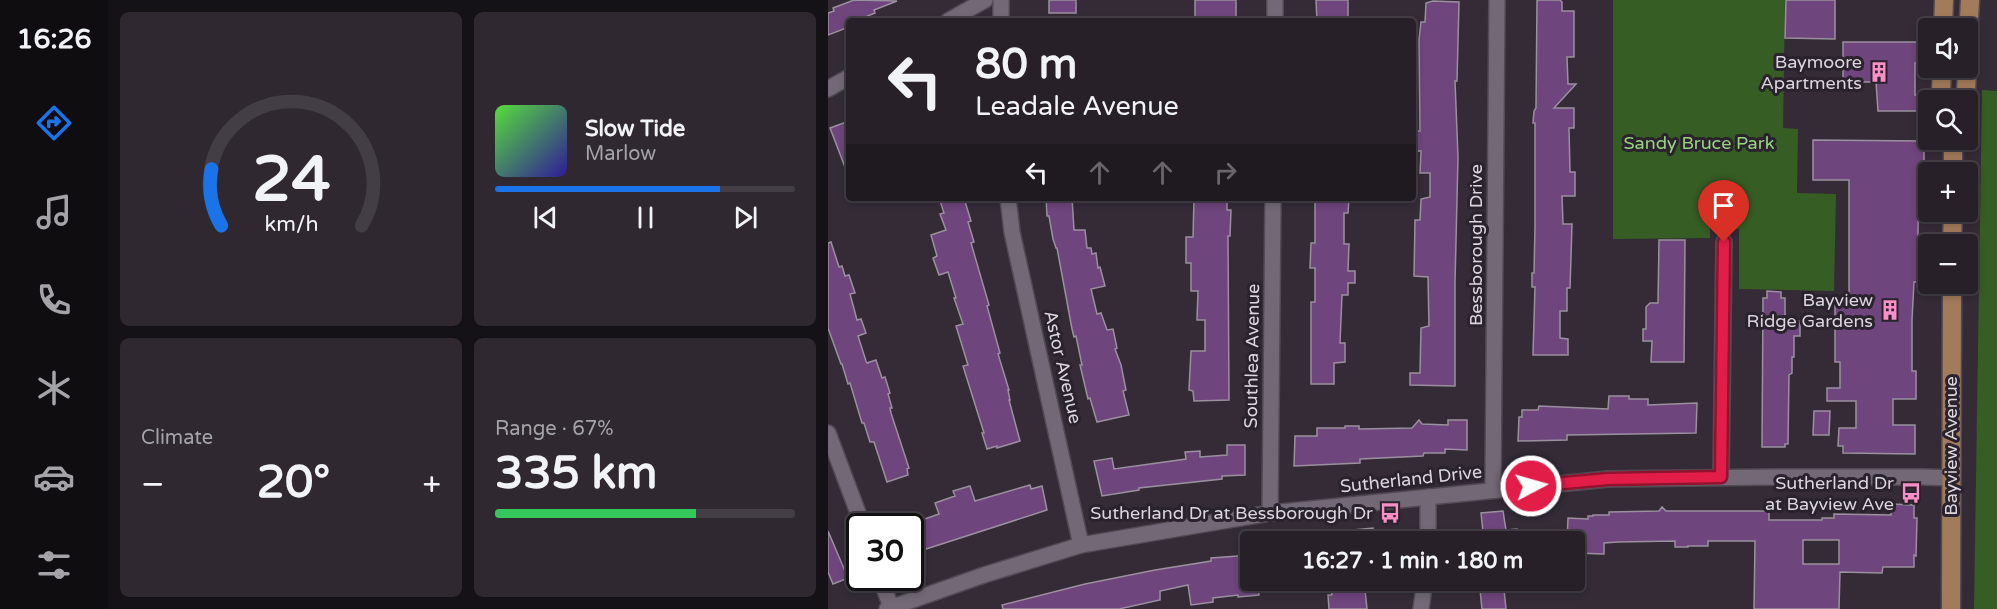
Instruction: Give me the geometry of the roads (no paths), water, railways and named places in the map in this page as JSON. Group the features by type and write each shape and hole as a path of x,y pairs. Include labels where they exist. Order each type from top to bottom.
{"main road":[{"path":"1943,18 1944,0"},
{"path":"1969,18 1970,0"},
{"name":"Bayview Avenue","path":"1951,609 1952,294"}],"street":[{"path":"953,18 985,0"},
{"path":"1001,0 1001,18"},
{"path":"1275,0 1275,18"},
{"name":"Bessborough Drive","path":"1493,490 1497,0"},
{"path":"828,89 846,79"},
{"name":"Astor Avenue","path":"1008,201 1012,231 1081,545"},
{"name":"Southlea Avenue","path":"1270,513 1273,201"},
{"path":"1721,477 1724,242"},
{"path":"828,433 858,513"},
{"name":"Sutherland Drive","path":"890,608 984,575 1081,545 1270,513 1608,479 1952,478"},
{"path":"1428,497 1428,531"},
{"path":"884,591 890,608"},
{"path":"1421,609 1423,591"}],"place":[{"name":"Baymoore Apartments","path":"1879,72"},
{"name":"Bayview Ridge Gardens","path":"1890,310"},
{"name":"Sutherland Dr at Bayview Ave","path":"1911,493"},
{"name":"Sutherland Dr at Bessborough Dr","path":"1390,513"}],"park label":[{"name":"Sandy Bruce Park","path":"1699,143"}]}
